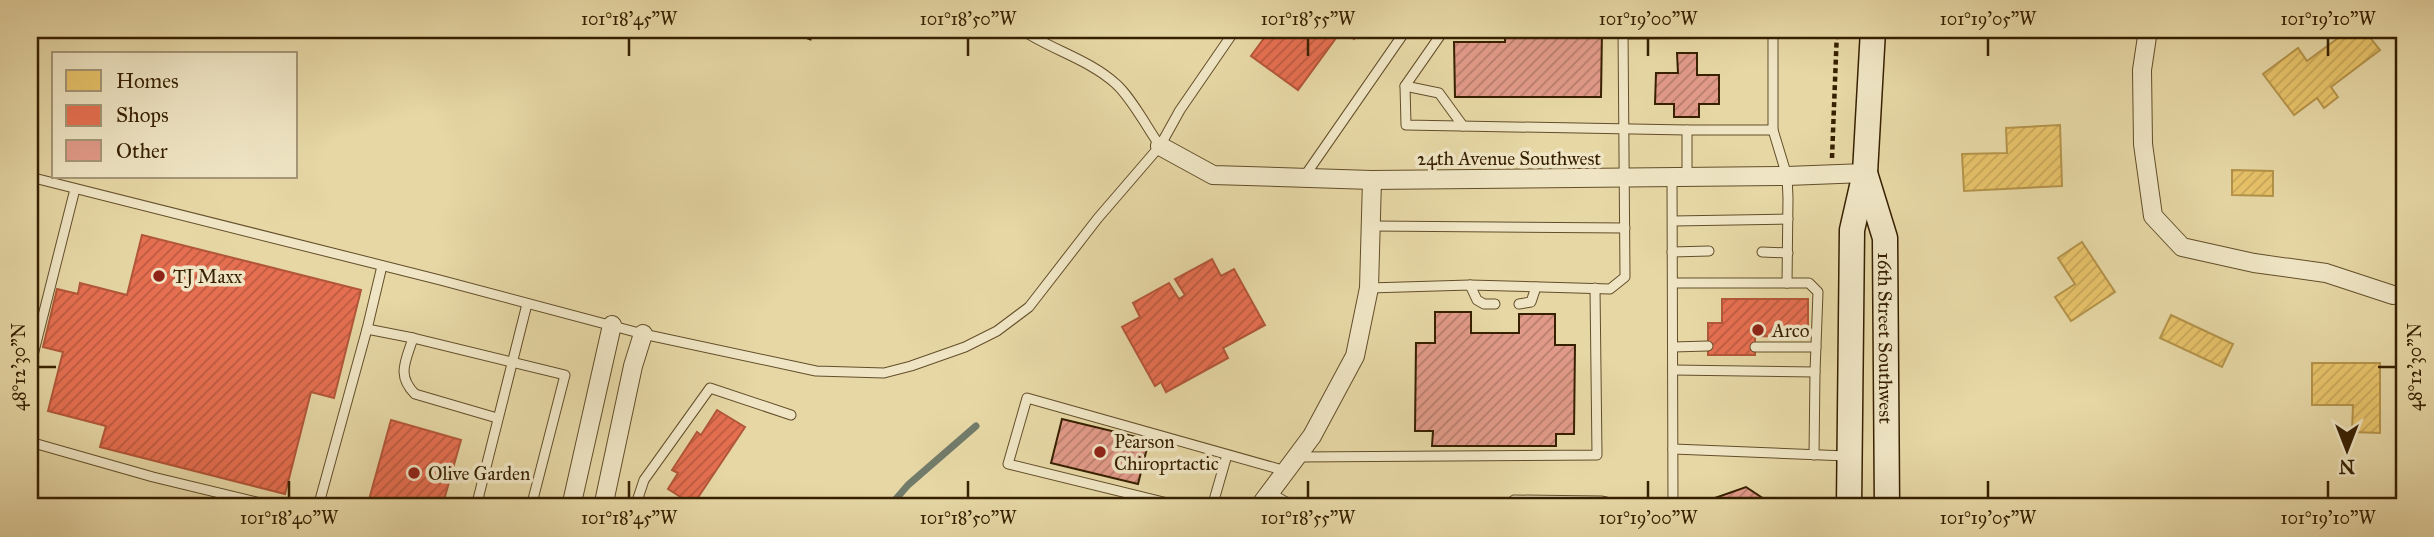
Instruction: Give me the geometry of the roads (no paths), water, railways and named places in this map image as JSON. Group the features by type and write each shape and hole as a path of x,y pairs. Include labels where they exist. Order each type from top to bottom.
{"main road":[{"name":"16th Street Southwest","path":"1849,507 1852,230 1865,173 1873,30"},
{"name":"16th Street Southwest","path":"1865,173 1885,238 1887,507"}],"street":[{"path":"2148,30 2142,70 2144,144 2153,216 2182,247 2254,263 2326,273 2393,295"},
{"name":"24th Avenue Southwest","path":"1160,146 1213,175 1372,180 1865,173"},
{"path":"1264,500 1312,436 1355,356 1369,288 1372,180"},
{"path":"571,507 612,325"},
{"path":"603,507 633,366 643,334"}],"lane":[{"path":"1022,30 1042,43 1100,71 1118,85 1160,146"},
{"path":"30,177 742,357 829,372 884,373 955,351 997,331 1029,307 1098,218 1160,146 1180,110 1235,30"},
{"path":"1304,177 1406,30"},
{"path":"1444,30 1405,86 1406,125 1773,130"},
{"path":"1369,288 1471,285 1610,289 1625,277 1623,32 1773,31 1773,130 1787,176 1787,283"},
{"path":"1405,86 1439,93 1463,126"},
{"path":"1673,507 1673,221 1688,130"},
{"path":"30,367 75,189"},
{"path":"1673,221 1788,219"},
{"path":"1372,226 1625,228"},
{"path":"1672,253 1709,251"},
{"path":"1762,253 1788,253"},
{"path":"318,507 382,266"},
{"path":"1672,283 1809,283 1818,292 1814,455"},
{"path":"1471,285 1477,300 1484,304 1495,304"},
{"path":"1519,304 1531,302 1536,287"},
{"path":"1184,507 1008,464 1027,398 1227,454 1291,464 1597,454 1595,288"},
{"path":"476,507 527,304"},
{"path":"367,329 565,375 531,507"},
{"path":"413,338 403,372 406,385 415,394 497,418"},
{"path":"1673,346 1708,346"},
{"path":"1755,347 1816,347"},
{"path":"1673,370 1815,372"},
{"path":"635,507 644,480 710,388 791,415"},
{"path":"30,442 153,477 277,507"},
{"path":"1673,449 1849,456"},
{"path":"1212,507 1227,454"},
{"path":"1264,500 1295,507"},
{"path":"1505,507 1514,500 1601,501 1606,502 1609,507"}],"waterway":[{"path":"889,507 908,485 976,426"}],"place":[{"name":"TJ Maxx","path":"159,276"},
{"name":"Arco","path":"1758,330"},
{"name":"Pearson Chiroprtactic","path":"1100,452"},
{"name":"Olive Garden","path":"414,473"}]}
